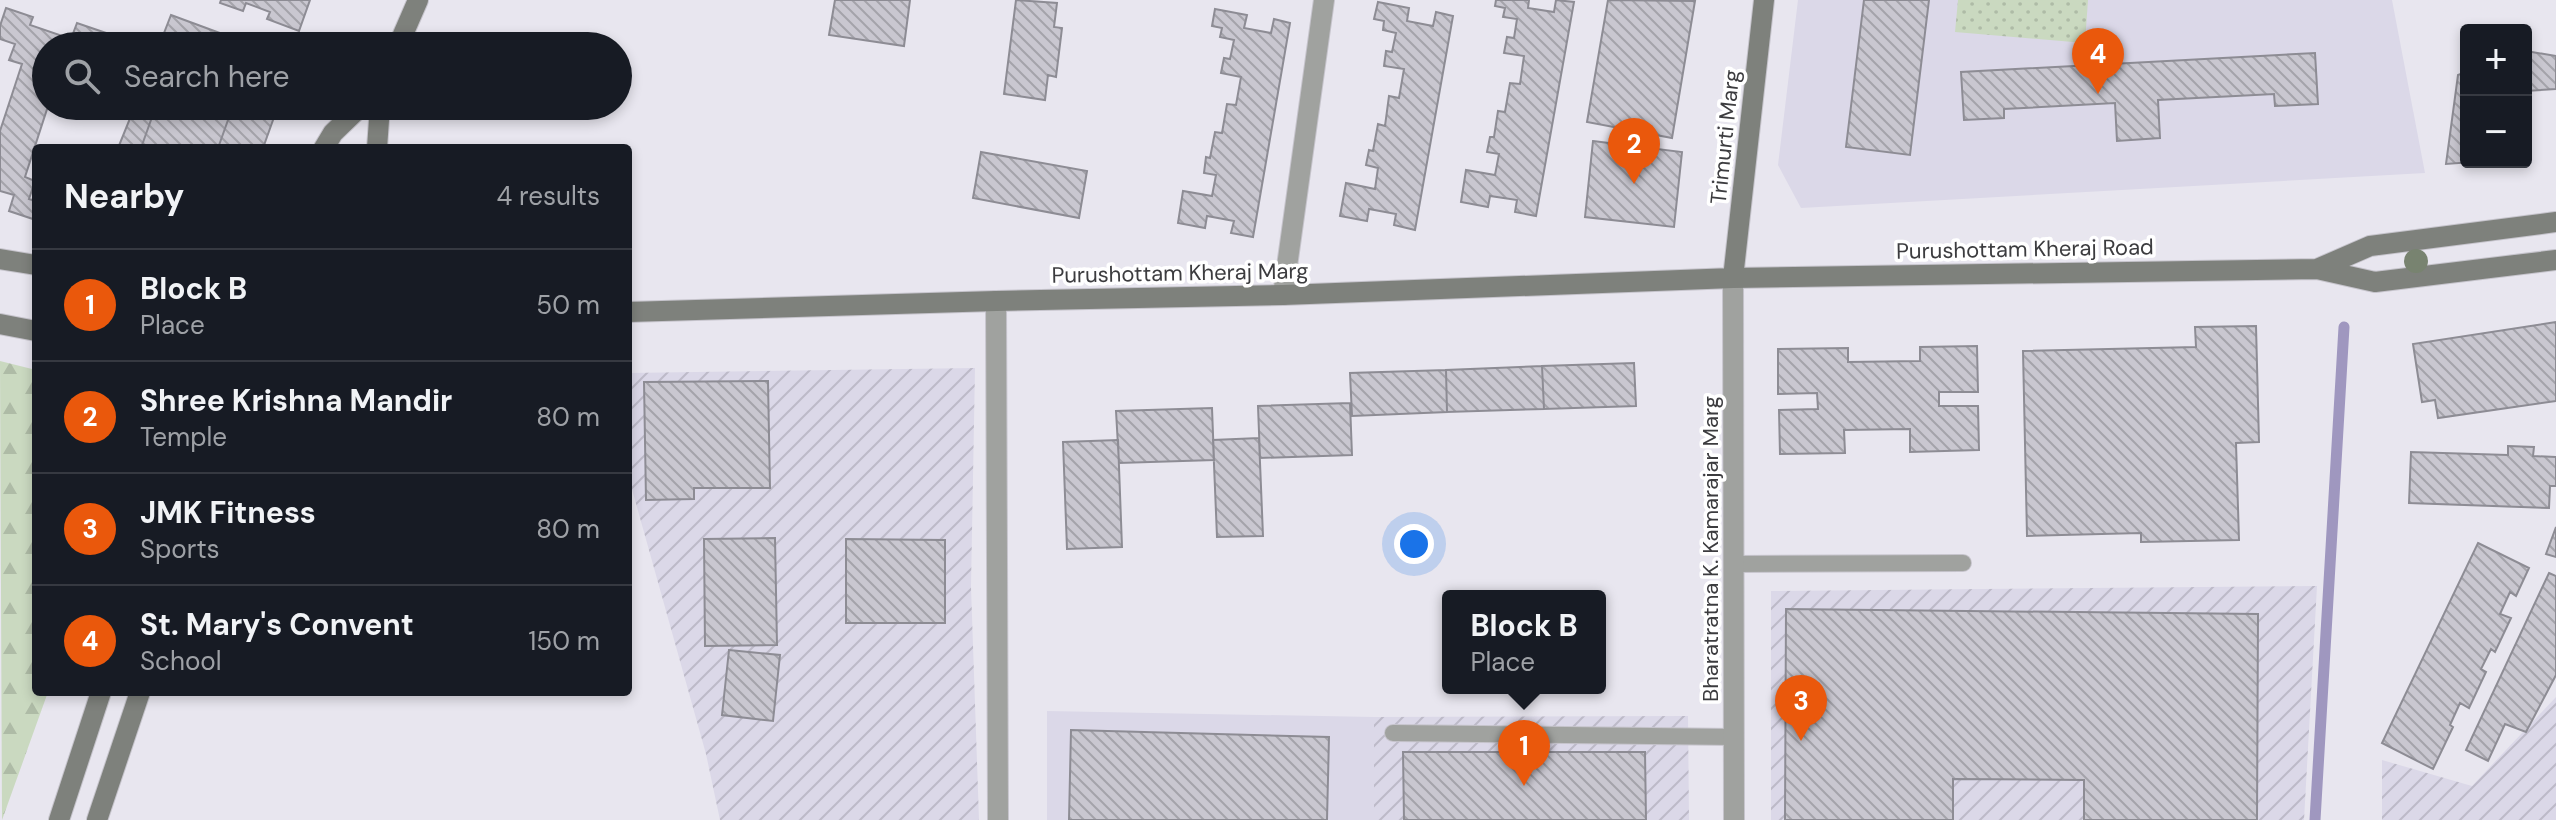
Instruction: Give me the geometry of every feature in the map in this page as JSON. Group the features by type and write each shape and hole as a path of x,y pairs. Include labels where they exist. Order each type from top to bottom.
{"street":[{"path":"404,32 418,0"},
{"path":"1283,295 1324,0"},
{"name":"Trimurti Marg","path":"1733,278 1764,0"},
{"path":"326,144 346,120"},
{"path":"377,144 379,120"},
{"name":"Purushottam Kheraj Road","path":"2317,269 2370,246 2556,222"},
{"path":"2492,230 2497,267"},
{"path":"0,259 32,264"},
{"name":"Purushottam Kheraj Road","path":"1733,278 2317,269 2375,282 2556,260"},
{"name":"Purushottam Kheraj Marg","path":"632,312 1283,295 1733,278"},
{"name":"Bharatratna K. Kamarajar Marg","path":"1733,278 1734,820"},
{"path":"996,301 998,820"},
{"path":"0,324 32,330"},
{"path":"59,820 100,696"},
{"path":"97,820 139,696"}],"lane":[{"path":"1734,564 1963,563"},
{"path":"1393,733 1734,737"}],"shaded area":[{"path":"1798,0 2392,0 2425,173 1801,208 1778,165"},
{"path":"975,368 971,587 979,820 720,820 706,754 632,489 632,373"},
{"path":"2317,586 2304,820 1771,820 1771,591"},
{"path":"2556,697 2556,820 2382,820 2382,760 2472,786"},
{"path":"1047,711 1374,717 1374,820 1047,820"},
{"path":"1688,716 1689,820 1374,820 1374,717"}],"green space":[{"path":"1958,0 2088,0 2085,43 1955,32"},
{"path":"0,361 32,369 32,696 47,696 2,820"}],"building":[{"path":"221,0 310,0 299,31 267,19 270,12 246,3 243,11 220,3"},
{"path":"835,0 910,0 904,46 829,35"},
{"path":"1016,0 1057,3 1054,27 1062,28 1056,77 1048,75 1045,100 1004,94"},
{"path":"1496,0 1529,0 1528,8 1554,12 1556,0 1574,2 1536,216 1515,212 1517,200 1490,196 1488,207 1461,202 1466,170 1495,175 1499,154 1487,152 1490,137 1494,137 1498,111 1505,112 1510,83 1520,84 1524,56 1504,53 1507,37 1514,38 1517,19 1503,17 1505,8 1495,6"},
{"path":"1608,0 1695,1 1672,138 1587,122"},
{"path":"1864,0 1929,0 1910,155 1846,147"},
{"path":"1378,2 1409,8 1407,21 1433,26 1436,12 1453,16 1415,230 1394,225 1396,214 1369,209 1367,221 1340,216 1346,183 1375,189 1378,168 1366,165 1369,150 1373,151 1378,124 1385,126 1389,96 1399,98 1404,69 1384,66 1386,51 1392,52 1396,33 1383,30 1384,21 1374,19"},
{"path":"6,8 33,17 30,25 50,32 32,32 32,120 43,120 36,144 32,144 25,177 32,180 29,199 32,200 32,219 9,211 14,195 0,191 0,131 22,64 9,60 15,44 0,39 0,26"},
{"path":"1215,9 1247,15 1244,28 1271,33 1274,19 1290,23 1253,237 1231,233 1234,221 1207,216 1205,228 1178,223 1183,191 1212,196 1216,175 1204,173 1206,157 1210,158 1215,132 1222,133 1227,104 1236,105 1241,77 1221,73 1224,58 1230,59 1234,40 1220,37 1222,28 1212,26"},
{"path":"171,15 217,32 164,32"},
{"path":"77,23 103,32 74,32"},
{"path":"2532,52 2556,56 2556,89 2532,91"},
{"path":"2315,53 2318,104 2275,106 2274,94 2158,100 2160,138 2117,141 2115,103 2004,109 2004,118 1964,120 1961,72"},
{"path":"2458,75 2460,163 2446,164"},
{"path":"129,120 273,120 264,144 120,144"},
{"path":"151,120 228,120 219,144 142,144"},
{"path":"1593,141 1682,152 1674,227 1585,217"},
{"path":"981,152 1087,171 1079,218 973,198"},
{"path":"2556,322 2556,401 2438,418 2435,400 2422,402 2413,344"},
{"path":"2256,326 2259,442 2236,443 2239,540 2141,542 2141,533 2027,536 2023,351 2196,347 2195,327"},
{"path":"1977,346 1978,392 1939,392 1939,406 1978,406 1979,450 1910,452 1910,429 1844,430 1845,453 1780,454 1779,410 1818,409 1817,393 1778,394 1778,349 1848,348 1848,362 1920,361 1920,347"},
{"path":"1634,363 1636,406 1544,409 1542,366"},
{"path":"1542,366 1544,409 1447,412 1446,370"},
{"path":"1446,370 1447,412 1352,416 1350,373"},
{"path":"768,381 770,488 694,488 694,499 646,500 644,382"},
{"path":"1350,403 1352,455 1260,458 1258,406"},
{"path":"1212,408 1214,460 1119,463 1116,411"},
{"path":"1259,438 1263,536 1217,537 1213,440"},
{"path":"1118,440 1122,547 1067,549 1063,442"},
{"path":"2508,446 2534,447 2533,456 2556,457 2556,486 2550,486 2549,508 2409,503 2411,452 2508,455"},
{"path":"2556,527 2556,557 2546,554"},
{"path":"775,538 777,645 705,646 704,539"},
{"path":"846,539 945,540 945,623 846,623"},
{"path":"2478,543 2529,568 2516,596 2510,592 2500,614 2511,618 2495,652 2491,649 2481,669 2486,672 2469,708 2460,703 2450,725 2453,727 2433,769 2382,743"},
{"path":"2549,573 2556,576 2556,675 2526,732 2505,724 2488,761 2466,750"},
{"path":"1786,609 2258,614 2257,820 2084,820 2084,780 1953,779 1953,820 1785,820"},
{"path":"729,650 780,655 773,721 722,715"},
{"path":"1071,730 1329,737 1327,820 1069,820"},
{"path":"1403,752 1645,752 1646,820 1404,820"}],"waterway":[{"path":"2315,820 2344,327"}],"place":[{"name":"St. Mary's Convent","path":"2098,94"},
{"name":"Shree Krishna Mandir","path":"1634,184"},
{"name":"JMK Fitness","path":"1801,741"},
{"name":"Block B","path":"1524,786"}]}
